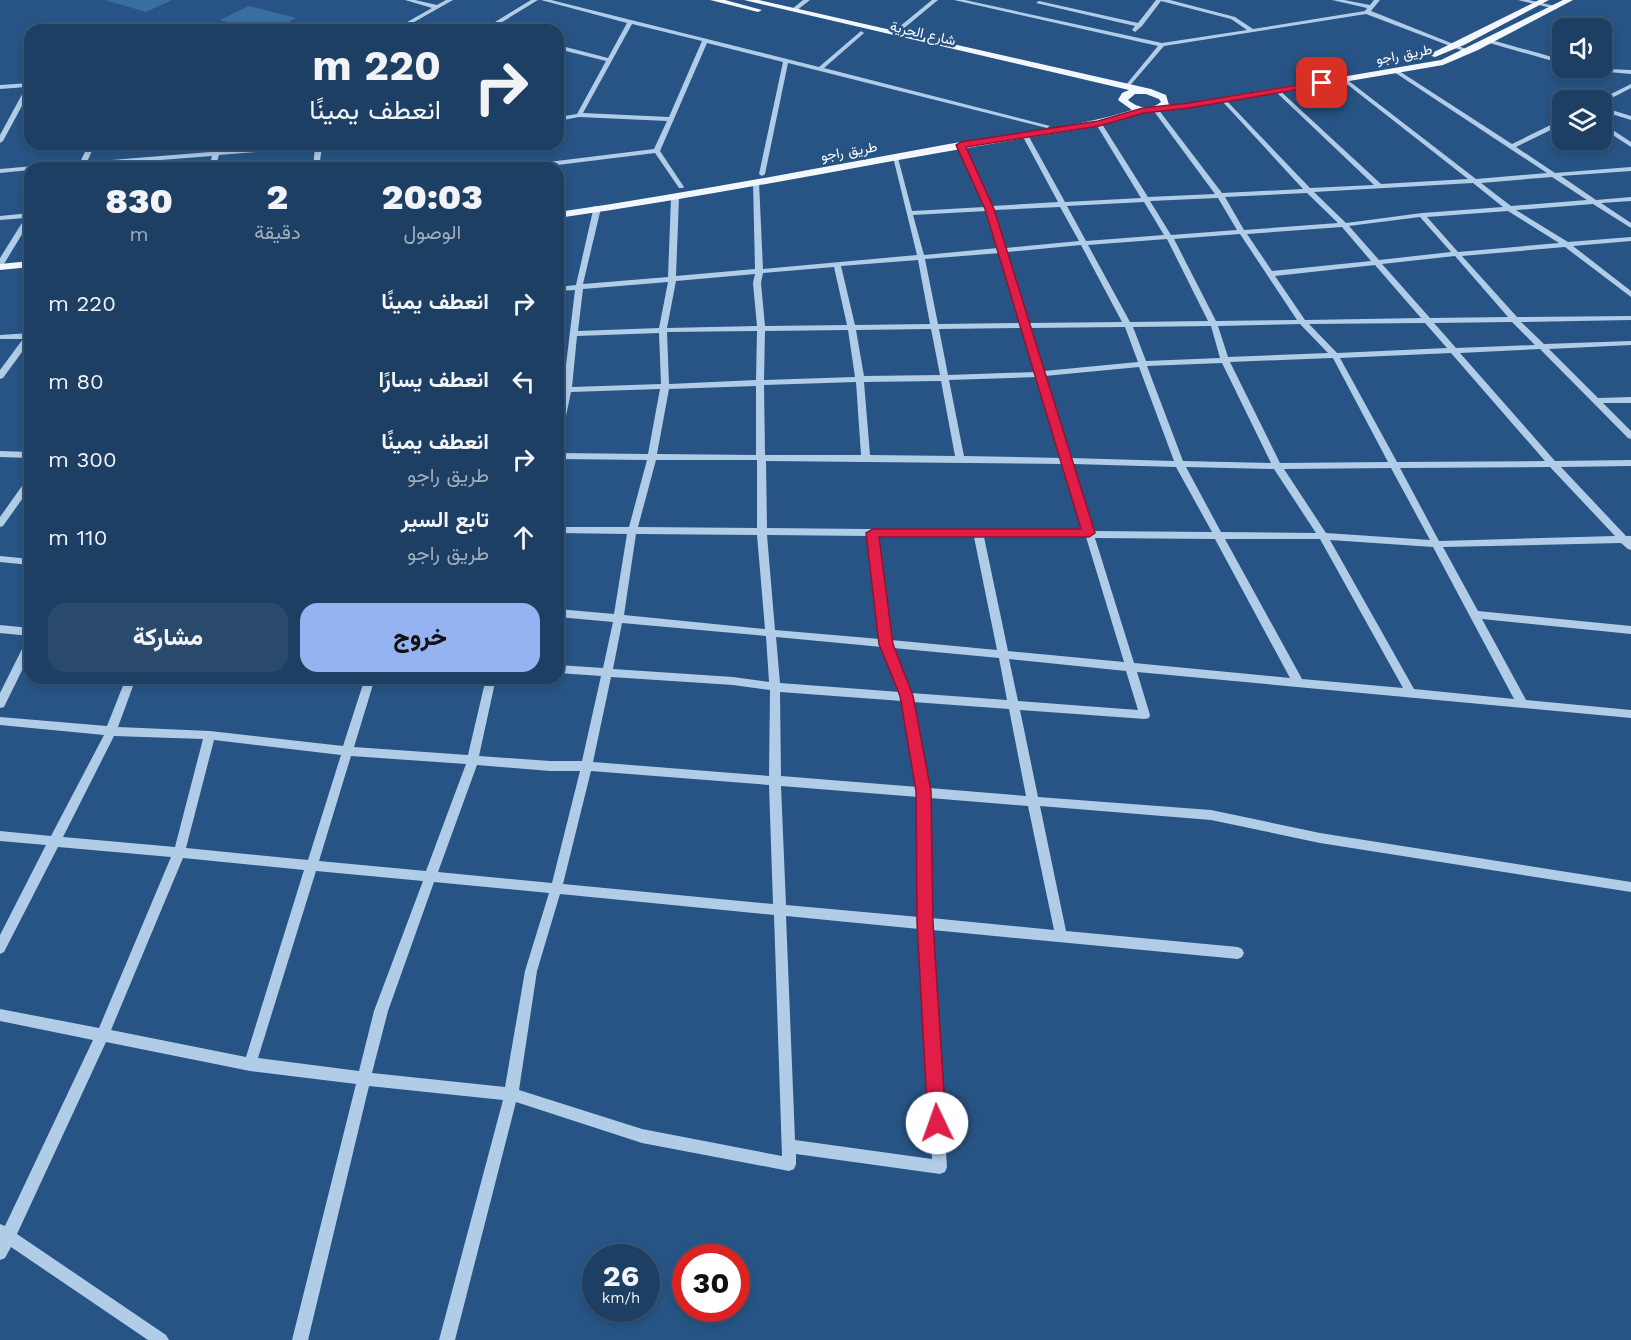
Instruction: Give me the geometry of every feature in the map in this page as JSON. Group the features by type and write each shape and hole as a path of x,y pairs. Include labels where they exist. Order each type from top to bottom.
{"main road":[{"name":"شارع الحرية","path":"714,0 896,33 953,50"},
{"name":"شارع الحرية","path":"748,0 794,10 861,33 953,50 1126,91"},
{"name":"طريق راجو","path":"564,208 681,187 895,158 961,145 1099,124 1143,110 1224,100 1443,62 1569,0"},
{"name":"طريق راجو","path":"1194,95 1277,84 1419,58 1453,46 1541,2"},
{"path":"1143,110 1125,103 1126,91 1146,91 1163,97 1174,96"},
{"path":"1158,109 1166,103 1163,97"},
{"name":"طريق راجو","path":"564,214 675,198 759,178 1047,126 1131,107"},
{"path":"0,266 24,264"},
{"path":"0,275 24,273"}],"street":[{"path":"408,0 437,7"},
{"path":"407,24 450,0"},
{"path":"497,24 535,0"},
{"path":"544,0 1047,126"},
{"path":"794,10 807,0"},
{"path":"896,33 935,0"},
{"path":"957,0 1162,45 1369,10 1377,0"},
{"path":"1129,37 1161,0 1233,18 1253,30"},
{"path":"1335,0 1369,10 1468,51"},
{"path":"1521,0 1541,2 1556,7"},
{"path":"1026,16 1041,1 1140,25"},
{"path":"579,115 631,21"},
{"path":"820,69 861,33"},
{"path":"657,151 705,40"},
{"path":"1488,41 1552,59"},
{"path":"1126,91 1162,45"},
{"path":"564,49 609,60"},
{"path":"0,1015 250,1064 511,1094 642,1136 789,1164 775,781 775,687 762,533 759,383 761,329 757,283 759,178 786,60"},
{"path":"1612,70 1631,72"},
{"path":"1396,71 1631,226"},
{"path":"1345,80 1510,209 1567,245 1631,295"},
{"path":"0,87 24,85"},
{"path":"1612,96 1631,86"},
{"path":"1277,90 1378,185"},
{"path":"0,141 24,96"},
{"path":"1224,100 1344,225 1552,463 1627,539 1631,547"},
{"path":"1158,109 1220,195 1240,231 1303,323 1336,357 1523,705"},
{"path":"1612,112 1631,118"},
{"path":"564,118 579,115 671,119"},
{"path":"1099,124 1169,237 1214,324 1225,360 1277,466 1323,536 1410,692"},
{"path":"1512,147 1552,127"},
{"path":"1612,132 1631,145"},
{"path":"1025,135 1128,325 1180,465 1298,682"},
{"path":"564,669 1145,716 990,209 961,145"},
{"path":"107,162 255,150"},
{"path":"564,162 657,151"},
{"path":"657,151 681,187"},
{"path":"214,162 216,153"},
{"path":"895,158 921,258 960,459"},
{"path":"0,171 24,169"},
{"path":"909,213 1474,181 1631,169"},
{"path":"447,1340 511,1094 531,971 556,889 587,766 605,672 618,620 632,532 652,456 665,387 663,330 672,281 675,198"},
{"path":"564,288 672,281 1084,243 1344,225 1422,215 1631,199"},
{"path":"564,405 579,287 597,208"},
{"path":"1422,215 1514,320 1631,436"},
{"path":"0,218 24,216"},
{"path":"0,266 24,225"},
{"path":"1270,274 1456,254 1631,239"},
{"path":"837,266 852,328 860,379 866,459"},
{"path":"573,334 663,330 1631,318"},
{"path":"0,337 24,336"},
{"path":"567,390 1040,374 1144,364 1336,357 1541,345 1631,343"},
{"path":"0,376 24,344"},
{"path":"1597,401 1631,400"},
{"path":"0,454 24,454"},
{"path":"564,456 960,459 1277,466 1631,463"},
{"path":"0,524 24,490"},
{"path":"564,530 1323,536 1436,544 1627,539"},
{"path":"978,532 1061,936"},
{"path":"788,1146 940,1167 925,923 924,791 906,696 886,644 873,533"},
{"path":"0,559 24,561"},
{"path":"564,614 1129,665 1631,714"},
{"path":"1476,615 1631,630"},
{"path":"0,629 24,631"},
{"path":"0,704 24,656"},
{"path":"0,948 111,731 129,684"},
{"path":"250,1064 368,684"},
{"path":"300,1340 381,1011 473,760 490,684"},
{"path":"0,721 111,731 210,735 348,751 550,766 587,766 1211,815 1320,838 1631,887"},
{"path":"0,1253 4,1233 102,1036 179,853 210,735"},
{"path":"0,836 1238,953"},
{"path":"4,1233 161,1340"}],"shaded area":[{"path":"105,0 172,0 146,12"},
{"path":"249,6 296,18 285,24 234,24 220,20"}],"route":[{"path":"937,1123 925,923 924,791 906,696 886,644 873,533 1089,533 990,209 961,145 1099,124 1143,110 1189,106 1322,83"}]}
